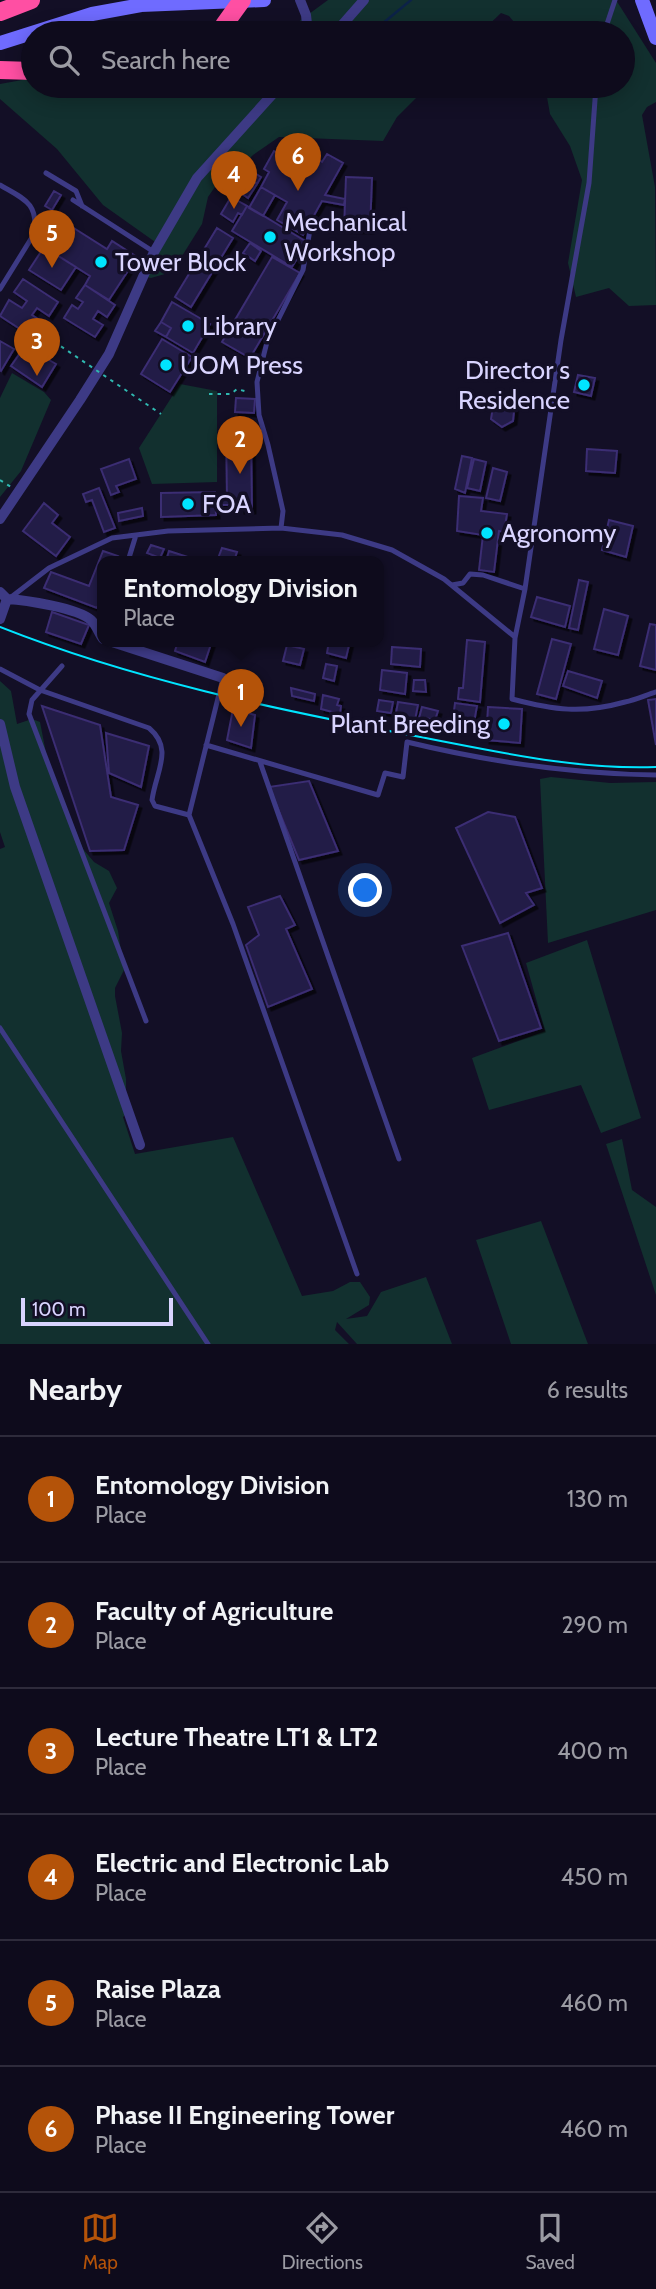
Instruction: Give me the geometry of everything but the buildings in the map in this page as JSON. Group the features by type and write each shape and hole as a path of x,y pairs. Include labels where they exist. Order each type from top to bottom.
{"highway":[{"path":"0,12 31,0"},
{"path":"226,21 242,0"},
{"path":"0,70 21,71"}],"main road":[{"path":"70,21 141,5 264,0"},
{"path":"642,0 656,38"},
{"path":"0,43 21,36"}],"street":[{"path":"300,0 307,21"},
{"path":"346,21 364,0"},
{"path":"0,519 108,354 154,252 197,178 269,98"},
{"path":"0,619 4,596 75,612 91,620 97,630"},
{"path":"127,647 223,678"},
{"path":"0,724 15,787 140,1145"}],"lane":[{"path":"608,21 615,0"},
{"path":"595,98 589,183 561,340 525,589 515,638 512,699 548,709 580,710 627,702 656,692"},
{"path":"46,173 76,191 82,206"},
{"path":"0,185 29,202 35,214 35,225 34,234 0,289"},
{"path":"73,200 154,252"},
{"path":"281,528 283,511 259,415 257,382 267,342 303,270 311,224"},
{"path":"4,596 49,568 112,538 167,530 281,528 342,535 392,550 444,579 515,638"},
{"path":"130,556 136,535"},
{"path":"452,586 463,583 470,574 483,575 525,589"},
{"path":"62,666 29,705 29,714 146,1021"},
{"path":"0,669 40,690 149,727 159,737 163,749 152,800 155,806 190,815"},
{"path":"223,678 190,815 233,924 357,1274"},
{"path":"206,745 378,794 385,773 403,777 407,742 468,757 542,768 602,774 656,775"},
{"path":"260,762 399,1159"},
{"path":"0,1028 208,1344"}],"path":[{"path":"46,359 56,343 161,414"},
{"path":"209,394 231,394 237,389 259,397"},
{"path":"0,480 17,492"}],"green space":[{"path":"328,0 616,0 629,21 513,21 501,13 493,21 299,21"},
{"path":"635,30 656,63 656,102 647,107 642,115 655,187 656,305 629,306 609,288 576,297 568,263 582,180 570,146 550,114 547,98 635,98"},
{"path":"21,80 21,98 416,98 397,117 383,141 279,137 253,155 231,177 217,184 208,197 202,224 172,272 151,278 142,276 158,244 103,205 57,149 0,99 0,84"},
{"path":"12,373 44,392 51,400 21,471 0,497 0,398"},
{"path":"180,384 217,391 217,482 152,484 139,448"},
{"path":"0,681 11,691 17,724 32,719 40,722 47,758 83,849 94,862 109,871 117,888 109,903 118,931 124,970 115,988 126,1079 126,1114 123,1117 135,1154 233,1137 302,1296 333,1291 350,1282 360,1282 370,1297 369,1305 346,1319 367,1316 381,1292 426,1277 452,1344 357,1344 337,1322 335,1330 349,1344 0,1344 0,849 5,847 0,832"},
{"path":"551,777 610,783 656,782 656,910 548,943 540,779"},
{"path":"587,940 641,1118 601,1133 581,1085 489,1110 472,1058 545,1031 526,963"},
{"path":"622,1139 632,1190 656,1207 656,1295 606,1144"},
{"path":"541,1221 588,1344 511,1344 476,1240"}],"waterway":[{"path":"386,21 411,0"}],"tram line":[{"path":"0,627 153,678 310,715 535,758 595,766 656,767"}],"place":[{"name":"Phase II Engineering Tower","path":"298,191"},
{"name":"Electric and Electronic Lab","path":"234,209"},
{"name":"Mechanical Workshop","path":"270,237"},
{"name":"Tower Block","path":"101,262"},
{"name":"Raise Plaza","path":"52,268"},
{"name":"Library","path":"188,326"},
{"name":"UOM Press","path":"166,365"},
{"name":"Lecture Theatre LT1 & LT2","path":"37,376"},
{"name":"Director s Residence","path":"584,385"},
{"name":"Faculty of Agriculture","path":"240,474"},
{"name":"FOA","path":"188,504"},
{"name":"Agronomy","path":"487,533"},
{"name":"Plant Breeding","path":"504,724"},
{"name":"Entomology Division","path":"241,727"}]}
